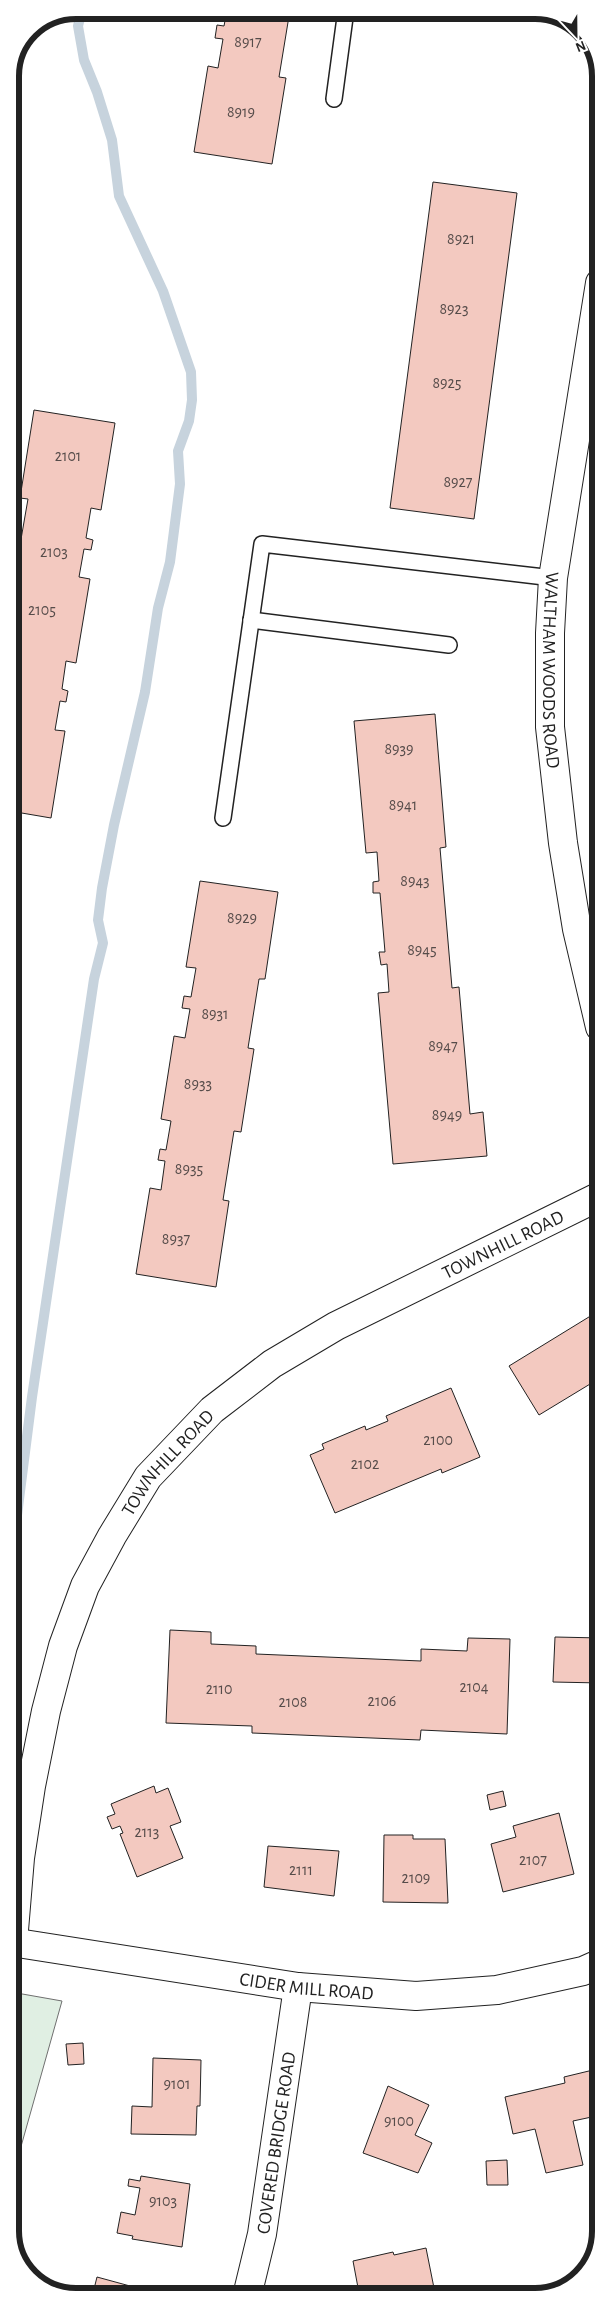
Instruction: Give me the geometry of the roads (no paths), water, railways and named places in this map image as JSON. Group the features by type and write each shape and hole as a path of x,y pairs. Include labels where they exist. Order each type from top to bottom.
{"street":[{"name":"WALTHAM WOODS ROAD","path":"592,333 553,578 550,633 550,727 563,843 577,929 592,993"},
{"name":"TOWNHILL ROAD","path":"19,1868 31,1786 46,1711 63,1646 85,1586 112,1536 148,1477 212,1410 272,1364 336,1326 592,1200"},
{"name":"CIDER MILL ROAD","path":"19,1943 298,1987 416,1996 497,1990 583,1971 592,1967"},
{"name":"COVERED BRIDGE ROAD","path":"249,2288 262,2234 298,1987"}],"lane":[{"path":"334,99 345,19"},
{"path":"224,818 262,544 553,578"},
{"path":"251,620 449,645"}],"waterway":[{"path":"19,1499 32,1397 94,979 103,943 98,920 102,888 114,825 145,692 158,608 170,562 180,484 178,451 189,421 192,400 191,372 163,291 119,196 112,140 97,92 84,60 78,26 80,19"}]}
